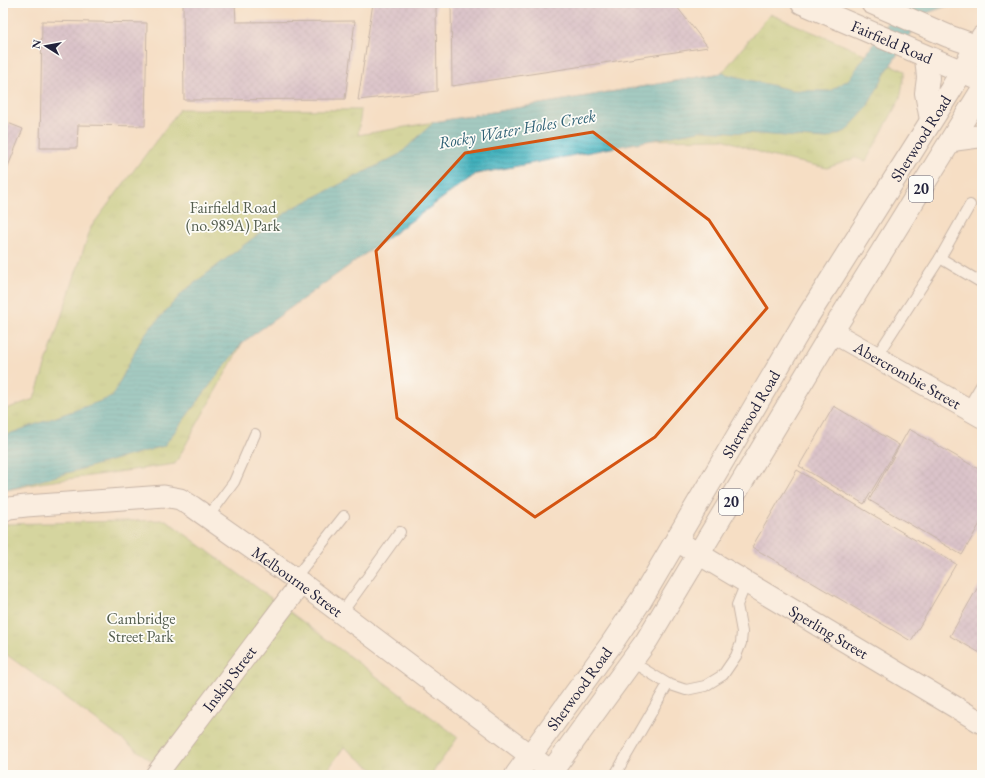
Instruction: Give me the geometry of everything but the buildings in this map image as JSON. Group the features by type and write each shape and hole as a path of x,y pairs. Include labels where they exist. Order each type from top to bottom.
{"main road":[{"name":"Fairfield Road","path":"802,3 982,80"},
{"name":"Fairfield Road","path":"872,3 926,26 980,44"},
{"name":"Sherwood Road","path":"516,775 612,643 641,600 808,316 961,71 980,44"},
{"path":"921,55 928,78 926,93 931,120"},
{"name":"Sherwood Road","path":"552,774 648,640 832,332 982,90"},
{"path":"952,140 982,136"}],"street":[{"name":"Abercrombie Street","path":"832,332 975,413"},
{"name":"Melbourne Street","path":"3,511 10,508 26,506 164,496 180,499 298,580 552,774"},
{"name":"Sperling Street","path":"677,541 982,723"},
{"name":"Inskip Street","path":"156,775 298,580"}],"lane":[{"path":"876,357 940,258 970,205"},
{"path":"940,258 982,283"},
{"path":"975,413 982,384"},
{"path":"208,517 234,482 255,434"},
{"path":"298,580 344,516"},
{"path":"341,614 400,532"},
{"path":"632,662 668,684 686,690 705,686 723,675 736,656 741,643 742,632 736,605 746,583"},
{"path":"614,775 668,684"}],"highlighted area":[{"path":"593,132 709,220 767,308 655,437 535,517 397,418 376,251 465,153"}],"green space":[{"name":"Fairfield Road (no.989A) Park","path":"770,14 905,71 900,99 866,161 855,158 827,168 770,156 723,139 646,140 476,174 244,340 175,464 40,483 3,491 3,410 34,399 91,227 180,109 361,110 358,135 722,73"},
{"name":"Cambridge Street Park","path":"166,520 458,737 431,775 380,775 344,747 324,775 167,775 168,773 3,652 3,524"}],"water":[{"name":"Rocky Water Holes Creek","path":"902,3 956,3 924,14 886,72 866,109 846,131 825,139 704,130 476,174 242,343 164,446 3,491 3,436 112,397 143,336 184,291 291,209 400,154 434,122 722,73 791,90 830,91 849,79"}]}
